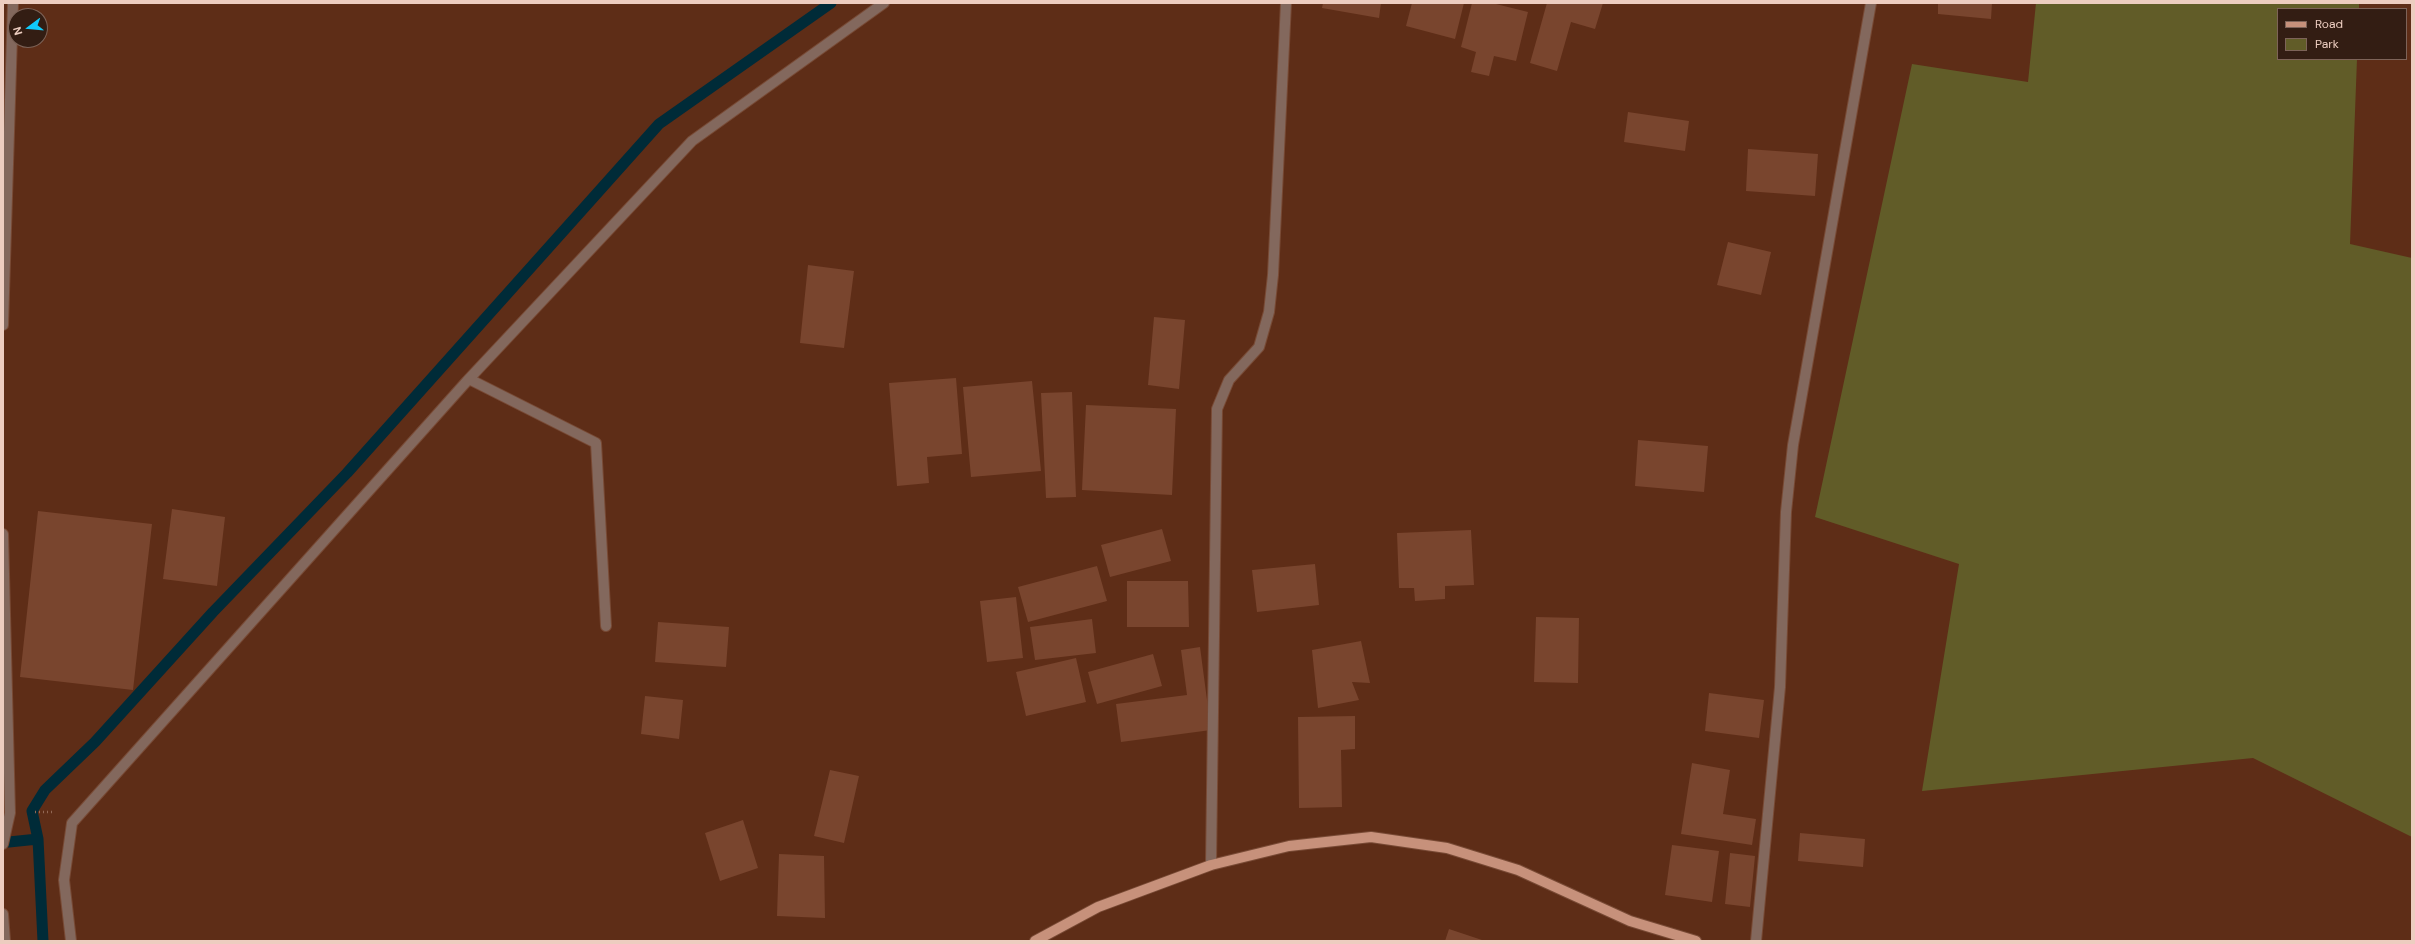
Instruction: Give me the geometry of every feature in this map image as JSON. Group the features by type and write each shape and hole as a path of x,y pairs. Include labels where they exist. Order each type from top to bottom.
{"main road":[{"path":"1035,941 1098,907 1210,865 1289,846 1371,837 1447,848 1518,870 1630,921 1696,941"}],"street":[{"path":"3,325 13,3"},
{"path":"71,941 64,880 72,824 468,379 692,141 884,3"},
{"path":"1210,865 1217,409 1229,380 1259,347 1269,312 1273,275 1286,3"},
{"path":"1756,941 1780,687 1786,512 1793,445 1871,3"},
{"path":"468,379 596,443 606,626"},
{"path":"3,534 10,812 3,844"},
{"path":"3,914 5,941"}],"path":[{"path":"32,812 52,812"}],"green space":[{"path":"2036,3 2359,3 2359,8 2277,8 2277,60 2357,60 2350,244 2412,258 2412,837 2253,758 1922,791 1959,564 1815,517 1912,64 2028,82"}],"building":[{"path":"1323,3 1381,3 1379,18 1322,8"},
{"path":"1412,3 1464,3 1455,39 1406,26"},
{"path":"1472,3 1492,3 1528,12 1516,61 1494,56 1489,76 1471,72 1476,52 1461,47"},
{"path":"1547,3 1603,3 1595,29 1571,22 1557,71 1530,63"},
{"path":"1938,3 1992,3 1991,19 1938,14"},
{"path":"1628,112 1689,121 1685,151 1624,142"},
{"path":"1748,149 1818,154 1815,196 1746,191"},
{"path":"1728,242 1771,252 1761,295 1717,285"},
{"path":"808,265 854,271 844,348 800,343"},
{"path":"1154,317 1185,320 1179,389 1148,385"},
{"path":"956,378 962,454 927,457 929,483 897,486 889,383"},
{"path":"1032,381 1041,471 971,477 963,387"},
{"path":"1072,392 1076,497 1046,498 1041,393"},
{"path":"1086,405 1176,409 1172,495 1082,490"},
{"path":"1638,440 1708,446 1704,492 1635,486"},
{"path":"172,509 225,517 217,586 163,579"},
{"path":"38,511 152,524 133,690 20,677"},
{"path":"1162,529 1171,561 1110,577 1101,545"},
{"path":"1471,530 1474,585 1445,586 1445,599 1415,601 1414,588 1399,588 1397,533"},
{"path":"1315,564 1319,605 1257,612 1252,570"},
{"path":"1097,566 1107,601 1028,622 1018,587"},
{"path":"1127,581 1188,581 1189,627 1127,627"},
{"path":"1016,597 1023,658 987,662 980,601"},
{"path":"1536,617 1579,618 1578,683 1534,682"},
{"path":"1092,619 1096,653 1035,660 1030,627"},
{"path":"658,622 729,627 726,667 655,662"},
{"path":"1361,641 1370,683 1352,682 1359,700 1318,708 1312,650"},
{"path":"1200,647 1211,730 1121,742 1116,704 1187,695 1181,650"},
{"path":"1153,654 1162,686 1097,704 1088,672"},
{"path":"1076,658 1086,702 1026,716 1016,672"},
{"path":"1709,693 1764,700 1759,738 1705,731"},
{"path":"645,696 683,700 679,739 641,734"},
{"path":"1355,716 1355,749 1341,750 1342,807 1299,808 1298,717"},
{"path":"1692,763 1730,770 1723,814 1756,819 1752,845 1681,834"},
{"path":"830,770 859,776 844,843 814,836"},
{"path":"743,820 758,868 720,881 705,833"},
{"path":"1800,833 1865,839 1863,867 1798,861"},
{"path":"1672,845 1719,851 1712,902 1665,895"},
{"path":"1730,853 1755,856 1750,907 1725,904"},
{"path":"779,854 824,856 825,918 777,916"},
{"path":"1449,929 1485,941 1445,941"}],"waterway":[{"path":"43,941 38,839 32,811 45,790 95,742 213,612 347,473 659,124 831,3"},
{"path":"3,839 9,842 38,839"}]}
